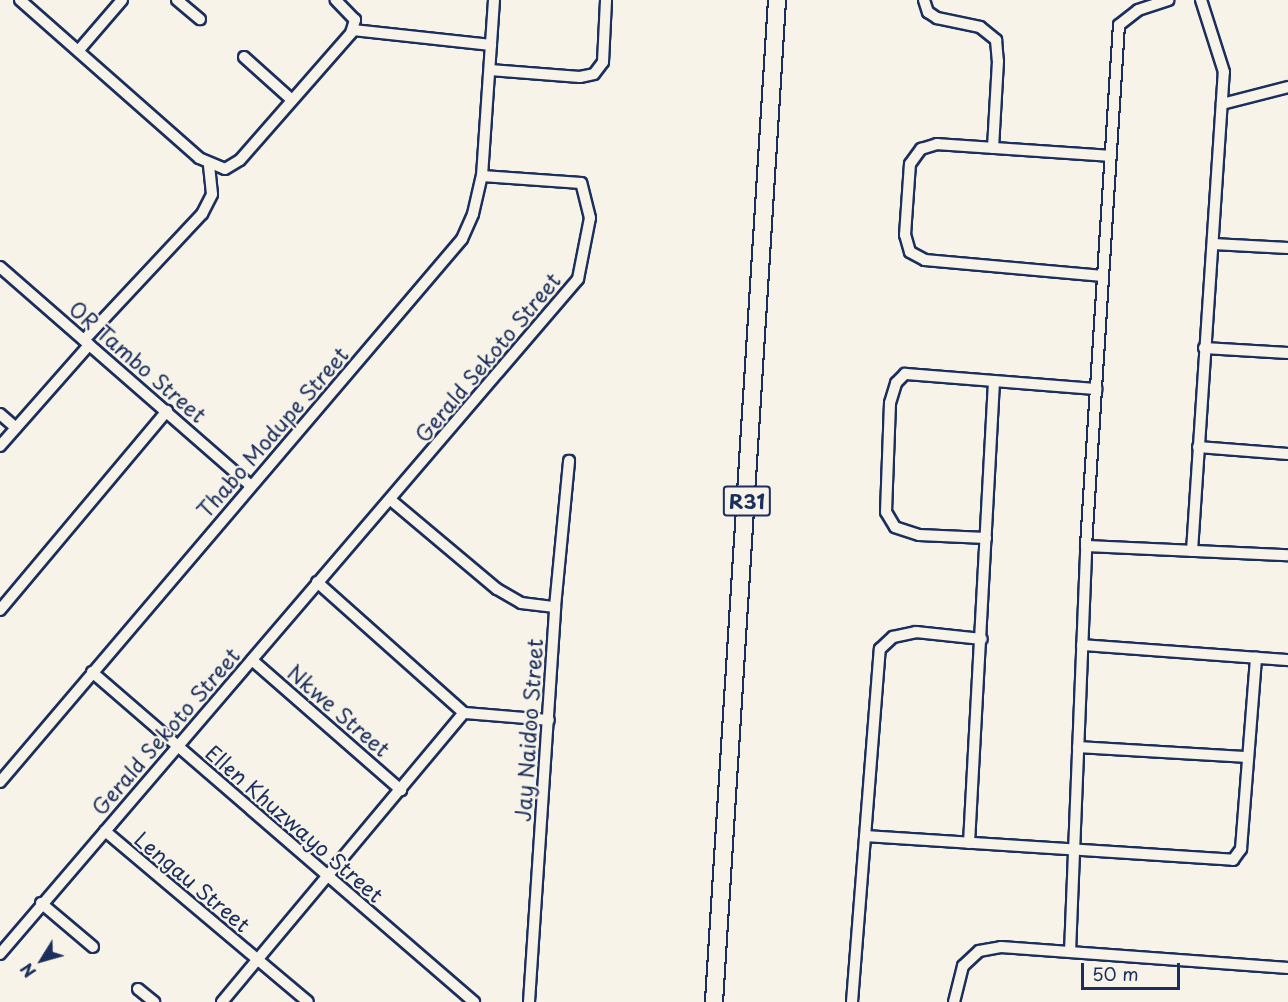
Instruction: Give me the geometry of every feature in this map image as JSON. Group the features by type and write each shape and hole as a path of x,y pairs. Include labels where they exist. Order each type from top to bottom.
{"main road":[{"name":"R31","path":"714,1002 777,0"}],"street":[{"path":"20,0 209,164 225,169 232,166 352,31 354,17 336,0"},
{"path":"79,50 122,0"},
{"path":"177,0 200,19"},
{"name":"Thabo Modupe Street","path":"0,782 250,485 315,416 453,251 473,214 482,176 494,0"},
{"path":"489,70 580,77 594,74 603,62 606,0"},
{"path":"924,0 928,12 937,18 980,27 996,40 998,61 993,148"},
{"path":"1070,952 1086,546 1119,25 1138,10 1168,0"},
{"path":"1192,550 1224,72 1201,0"},
{"path":"352,31 491,45"},
{"path":"244,57 292,100"},
{"path":"1222,104 1288,87"},
{"path":"1103,276 925,260 910,252 905,235 910,164 921,149 937,144 1111,156"},
{"path":"0,446 86,342 202,214 212,194 209,164"},
{"name":"Gerald Sekoto Street","path":"0,954 41,903 317,582 392,501 570,290 583,261 591,218 582,183 482,176"},
{"path":"1213,244 1288,248"},
{"name":"OR Tambo Street","path":"0,267 250,485"},
{"path":"1204,348 1288,353"},
{"path":"986,538 919,535 895,527 886,512 890,403 896,383 905,374 1096,389"},
{"path":"969,843 982,639 994,382"},
{"path":"0,610 167,411"},
{"path":"0,414 15,428"},
{"path":"1198,447 1288,454"},
{"name":"Jay Naidoo Street","path":"529,1002 555,608 569,461"},
{"path":"392,501 497,589 520,603 555,608"},
{"path":"1086,546 1288,555"},
{"path":"317,582 464,713 549,720"},
{"path":"852,1002 880,649 893,637 916,632 982,639"},
{"path":"1082,645 1288,660"},
{"path":"866,836 1233,860 1241,849 1256,658"},
{"name":"Nkwe Street","path":"252,660 401,790"},
{"name":"Ellen Khuzwayo Street","path":"92,672 474,1002"},
{"path":"222,1002 464,713"},
{"path":"1078,747 1248,757"},
{"name":"Lengau Street","path":"105,831 308,1002"},
{"path":"41,903 93,946"},
{"path":"954,1002 963,966 979,951 1001,947 1288,968"},
{"path":"138,989 154,1002"}]}
